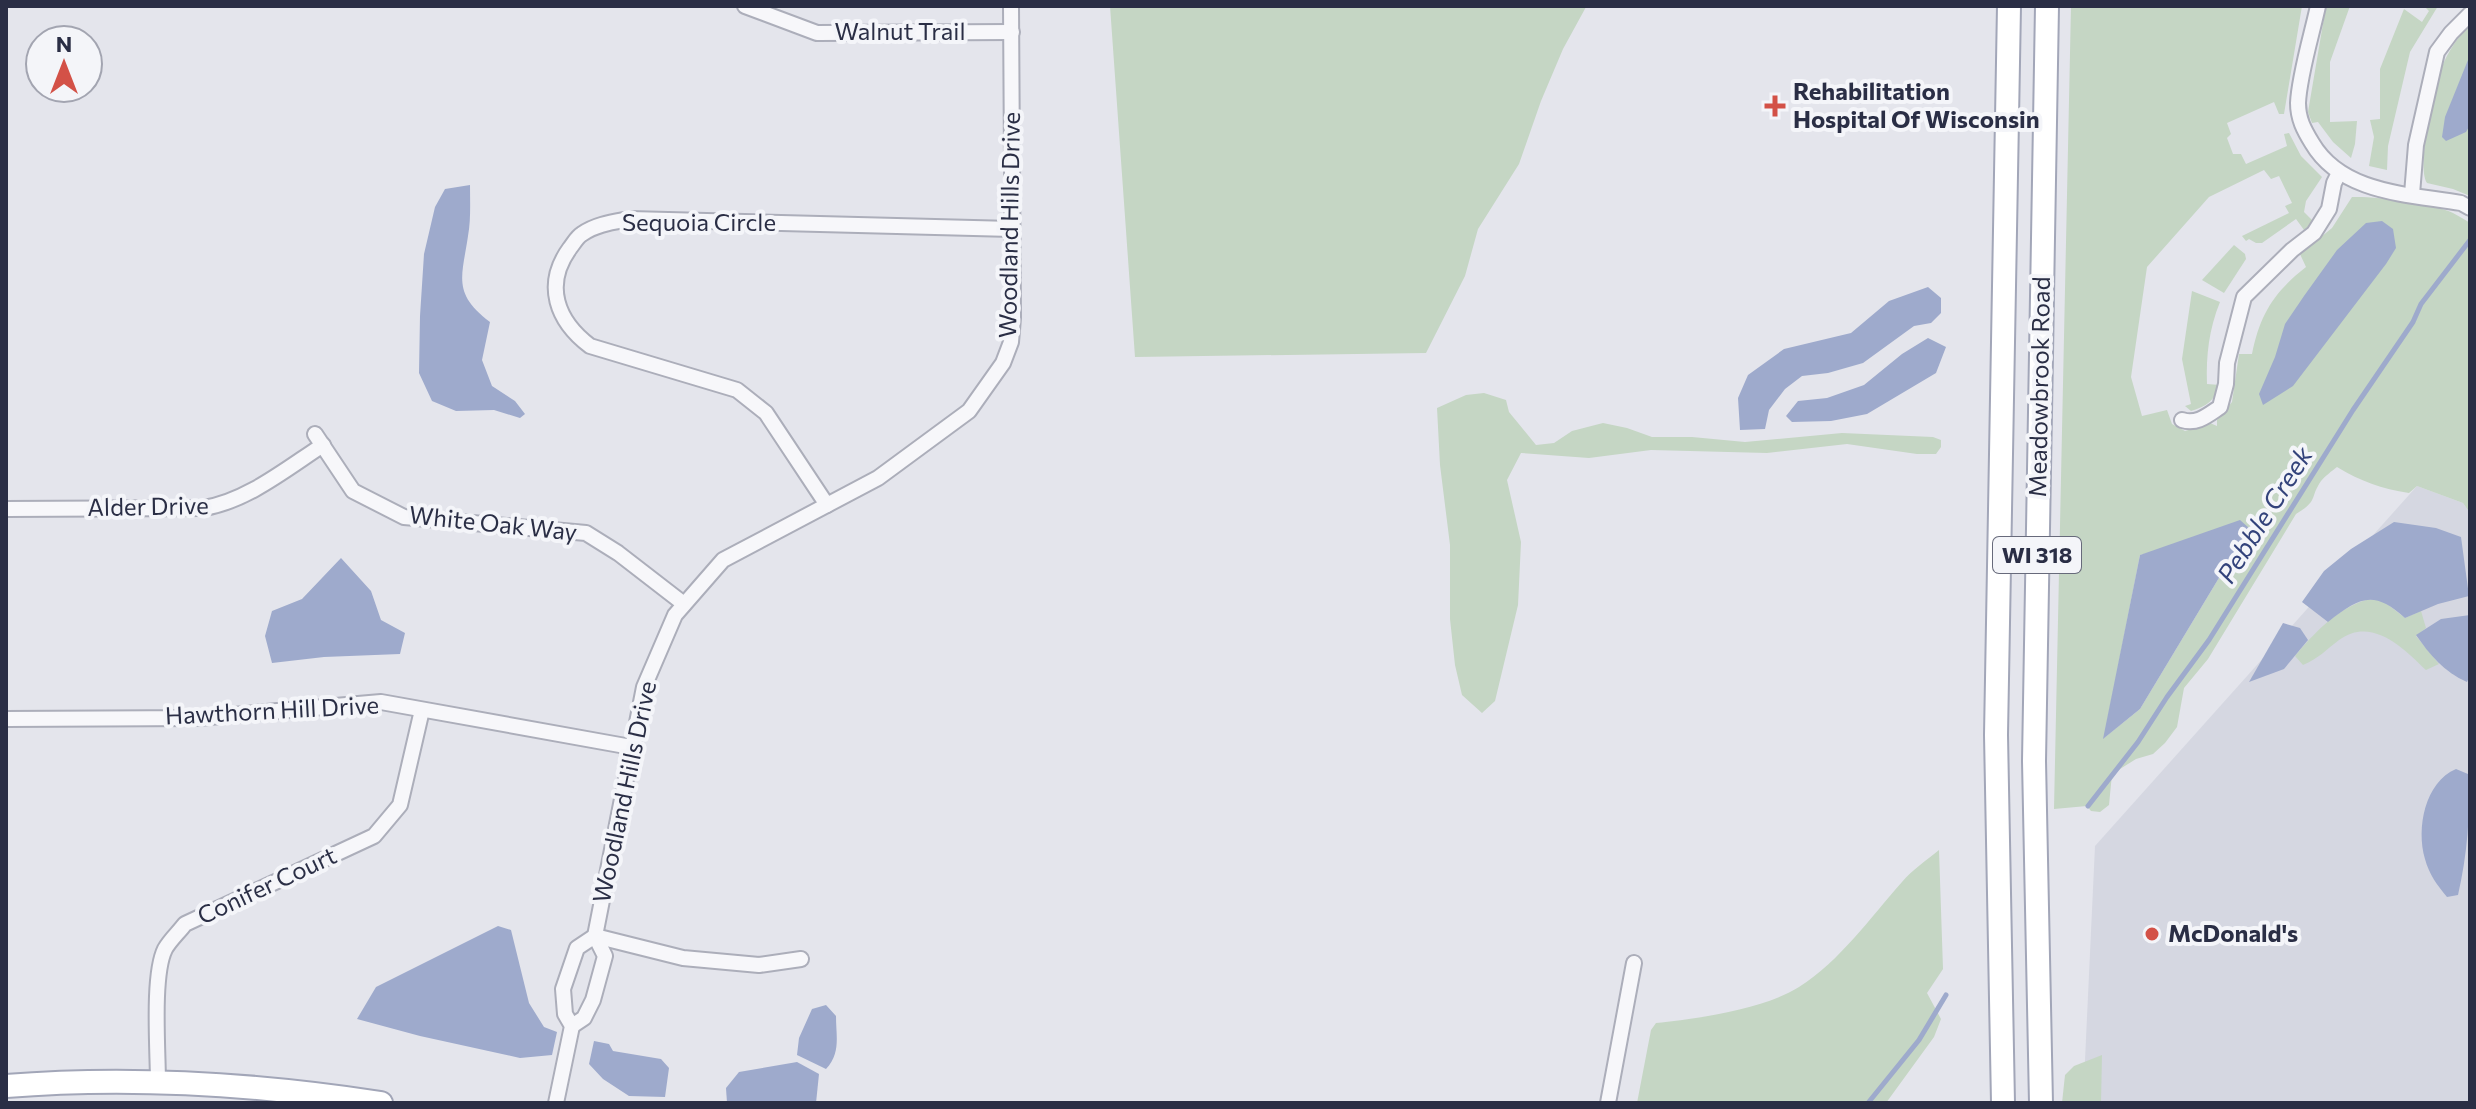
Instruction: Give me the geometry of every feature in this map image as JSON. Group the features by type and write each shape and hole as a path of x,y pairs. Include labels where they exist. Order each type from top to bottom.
{"main road":[{"name":"Meadowbrook Road","path":"2003,1103 1996,735 2009,6"},
{"name":"Meadowbrook Road","path":"2041,1103 2034,761 2047,6"},
{"path":"6,1086 81,1082 158,1083 286,1090 381,1103"}],"street":[{"name":"Walnut Trail","path":"745,6 817,33 1012,32"},
{"name":"Woodland Hills Drive","path":"572,1026 584,1018 593,1000 605,956 595,936 631,747 644,687 675,615 723,560 878,478 969,411 1003,363 1011,342 1011,6"},
{"path":"2318,6 2298,101 2300,120 2316,150 2339,173 2368,186 2461,203 2470,208"},
{"path":"2412,194 2416,145 2437,52 2470,14"},
{"path":"2182,420 2190,423 2201,420 2220,407 2227,363 2244,297 2314,233 2329,209 2339,173"},
{"name":"Sequoia Circle","path":"827,505 766,413 737,390 590,346 573,333 560,313 555,283 559,262 580,235 598,225 630,219 1012,229"},
{"name":"Alder Drive","path":"6,509 204,508 221,505 243,495 319,440"},
{"name":"White Oak Way","path":"319,440 353,491 404,517 586,533 618,553 684,604"},
{"name":"Hawthorn Hill Drive","path":"6,719 198,718 381,702 631,747"},
{"name":"Conifer Court","path":"158,1083 159,967 165,949 185,924 374,836 400,805 422,710"},
{"name":"Woodland Hills Drive","path":"556,1103 572,1026 565,1014 563,989 577,948 595,936"},
{"path":"595,936 683,958 759,965 801,959"},
{"path":"1608,1103 1634,963"}],"shaded area":[{"path":"2417,486 2463,503 2470,513 2470,1103 2083,1103 2095,846"}],"green space":[{"path":"1110,6 1586,7 1563,49 1519,164 1478,229 1465,276 1426,353 1135,357"},
{"path":"2071,6 2302,6 2284,114 2279,114 2274,102 2227,123 2231,134 2227,138 2233,154 2241,154 2246,164 2287,146 2284,134 2289,133 2301,156 2322,177 2306,201 2304,212 2314,222 2304,230 2296,219 2262,243 2246,241 2242,236 2289,213 2285,206 2292,203 2279,176 2271,179 2264,170 2209,197 2147,267 2131,377 2142,416 2167,410 2172,424 2185,431 2210,423 2217,426 2217,420 2232,402 2239,354 2252,354 2259,327 2270,305 2306,267 2300,254 2332,228 2352,197 2404,201 2444,209 2470,223 2470,513 2463,503 2417,486 2409,493 2390,489 2337,467 2321,481 2311,502 2296,514 2208,659 2184,688 2177,727 2165,743 2153,754 2136,759 2112,774 2109,805 2100,812 2091,811 2087,806 2054,809","holes":["2249,528 2140,709 2104,738 2140,555"]},
{"path":"2326,6 2350,6 2330,62 2330,122 2357,121 2351,158 2333,142 2318,122 2312,123 2308,112"},
{"path":"2424,6 2438,6 2410,52 2388,146 2387,170 2369,166 2374,137 2370,120 2380,119 2380,69 2404,9 2422,22 2429,11"},
{"path":"2470,25 2470,196 2427,183 2424,160 2428,126 2442,67 2454,44"},
{"path":"2234,245 2245,254 2246,259 2224,293 2202,280"},
{"path":"2192,291 2220,302 2211,332 2207,384 2220,385 2209,402 2191,411 2185,406 2191,404 2182,359"},
{"path":"1484,393 1506,400 1509,412 1536,445 1554,443 1572,431 1603,423 1652,437 1745,442 1842,433 1933,437 1941,440 1941,447 1936,454 1847,444 1767,453 1651,450 1589,458 1521,453 1507,480 1521,542 1518,605 1495,701 1482,713 1462,695 1455,665 1450,619 1450,545 1437,408 1466,395"},
{"path":"2366,600 2382,600 2405,618 2421,611 2426,628 2416,636 2439,664 2426,670 2386,638 2363,631 2351,633 2303,665 2295,656 2310,639 2336,616"},
{"path":"1939,850 1943,969 1927,993 1941,1019 1934,1037 1886,1103 1637,1103 1651,1030 1656,1023 1749,1007 1799,987 1828,965 1906,878"},
{"path":"2102,1055 2101,1103 2062,1103 2065,1075 2074,1066"}],"water":[{"path":"2470,55 2470,125 2466,132 2446,141 2442,137 2445,117"},
{"path":"470,185 470,224 462,284 470,302 490,322 482,360 492,386 515,401 525,414 520,418 494,410 456,411 432,401 419,373 424,254 435,207 445,189"},
{"path":"2382,221 2393,229 2396,248 2386,264 2293,386 2263,405 2259,394 2285,324 2337,250 2366,223"},
{"path":"1928,287 1941,298 1941,313 1931,323 1914,326 1863,363 1828,373 1802,376 1785,389 1769,410 1765,429 1740,430 1738,398 1748,375 1784,349 1851,333 1889,301"},
{"path":"1928,338 1946,347 1936,373 1867,414 1831,421 1792,422 1786,416 1798,401 1827,398 1864,385 1902,354"},
{"path":"2240,520 2249,528 2140,709 2103,739 2140,555"},
{"path":"2394,522 2436,528 2461,537 2469,596 2438,604 2405,618 2384,603 2366,600 2349,607 2328,622 2302,602 2324,571 2351,549"},
{"path":"341,558 371,591 381,620 405,633 400,654 272,663 265,636 272,611 302,599"},
{"path":"2470,615 2470,675 2467,682 2438,662 2416,635 2441,619"},
{"path":"2283,623 2300,628 2308,640 2284,669 2249,682"},
{"path":"2456,769 2468,774 2468,834 2458,895 2447,897 2429,870 2422,847 2422,834 2430,795 2445,775"},
{"path":"498,926 511,930 529,1003 544,1027 557,1032 552,1055 520,1058 357,1019 376,987"},
{"path":"826,1005 836,1016 837,1037 834,1057 826,1069 797,1055 799,1038 812,1009"},
{"path":"594,1041 609,1044 613,1051 661,1059 669,1068 665,1097 629,1096 603,1079 589,1064"},
{"path":"797,1062 819,1074 816,1103 727,1103 726,1088 739,1072"}],"waterway":[{"name":"Pebble Creek","path":"2088,806 2138,742 2209,640 2353,410 2413,322 2421,304 2470,240"},
{"name":"Pebble Creek","path":"1868,1103 1919,1040 1946,995"}],"place":[{"name":"Rehabilitation Hospital Of Wisconsin","path":"1775,106"},
{"name":"McDonald's","path":"2152,934"}]}
